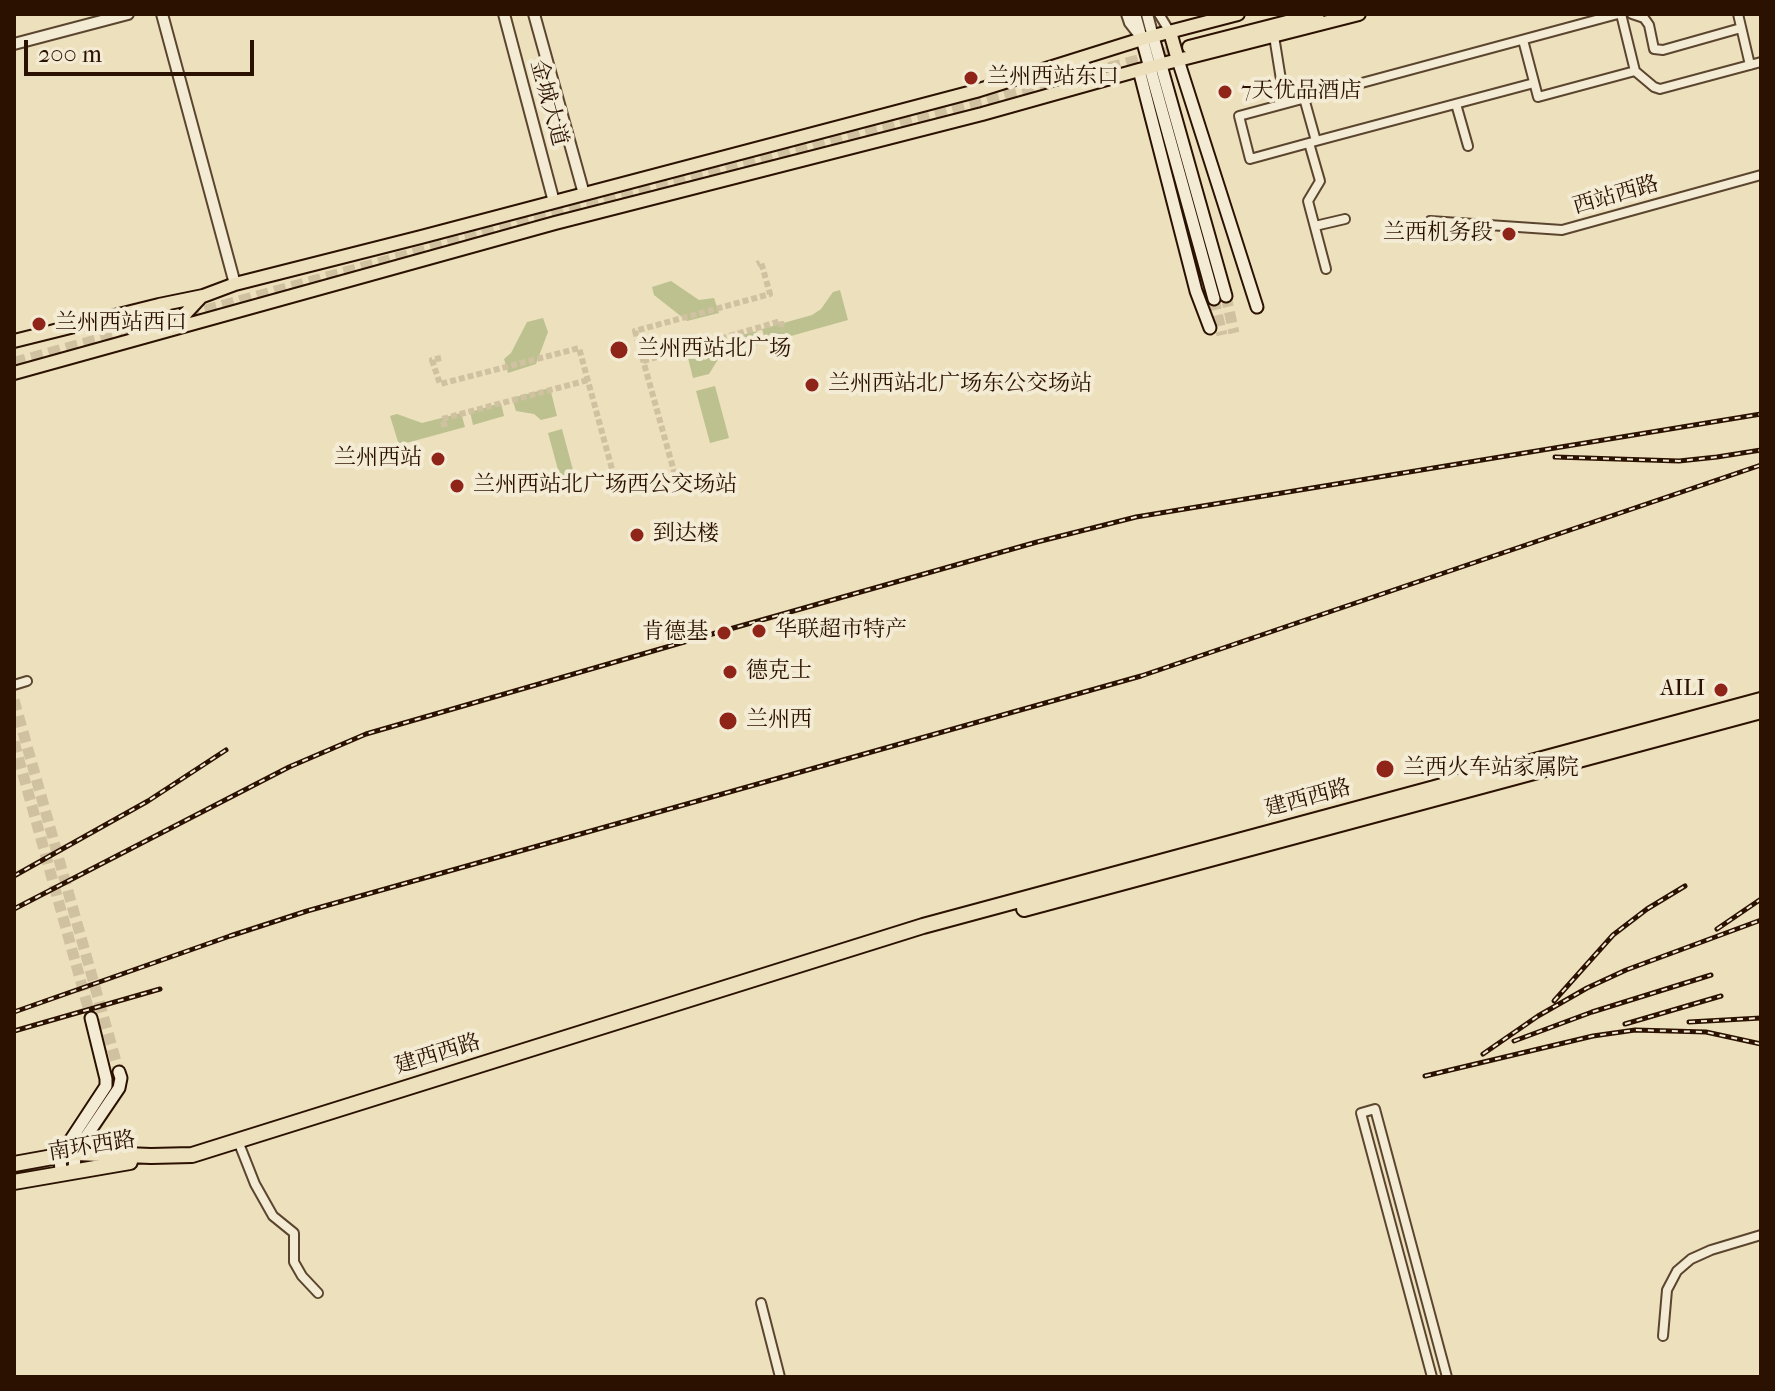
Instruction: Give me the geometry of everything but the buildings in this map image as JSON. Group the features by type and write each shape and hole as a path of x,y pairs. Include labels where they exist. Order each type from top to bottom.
{"highway":[{"name":"建西西路","path":"14,1164 68,1155 192,1155 923,926 1761,700"},
{"name":"建西西路","path":"867,944 927,933 1077,895 1761,711"},
{"name":"南环西路","path":"14,1182 178,1156"}],"main road":[{"path":"14,341 203,296 235,284 976,91 1238,14"},
{"path":"1292,14 1188,44 1318,14"},
{"path":"14,373 542,226 1359,14"},
{"path":"1170,32 1257,307"},
{"path":"1142,40 1196,291 1210,328"},
{"path":"1142,40 1220,298"},
{"path":"178,327 191,307 203,296"},
{"path":"67,1172 68,1155 106,1086 91,1018"},
{"path":"68,1155 119,1088 119,1072"}],"street":[{"path":"14,44 128,14"},
{"path":"162,14 235,284"},
{"name":"金城大道","path":"504,14 554,202"},
{"name":"金城大道","path":"534,14 584,194"},
{"path":"1126,14 1142,40"},
{"path":"1135,14 1142,40"},
{"path":"1142,40 1147,14"},
{"path":"1142,40 1156,14 1170,32"},
{"path":"1534,83 1250,159 1239,116 1620,14 1635,71 1654,87 1660,89 1761,62"},
{"path":"1632,14 1644,18 1649,25 1654,49 1663,50 1741,28"},
{"path":"1734,14 1741,28 1750,65"},
{"path":"1274,36 1282,86 1291,96 1304,98"},
{"path":"1523,40 1538,97 1635,71"},
{"path":"1304,98 1320,181 1308,201 1326,269"},
{"path":"1456,104 1468,146"},
{"name":"西站西路","path":"1430,221 1562,230 1761,175"},
{"path":"1315,226 1345,219"},
{"path":"14,685 27,681"},
{"path":"1432,1377 1361,1113 1375,1109 1447,1377"},
{"path":"238,1141 255,1184 273,1216 294,1233 294,1262 318,1293"},
{"path":"1663,1336 1667,1290 1677,1271 1691,1259 1711,1250 1761,1235"},
{"path":"1410,1297 1424,1293"},
{"path":"761,1303 780,1377"}],"green space":[{"path":"671,281 699,300 714,298 719,313 687,321 654,295 652,287"},
{"path":"840,290 848,320 766,343 762,329 812,315 821,309 833,292"},
{"path":"543,318 548,332 536,364 508,373 504,359 511,353 527,322"},
{"path":"757,331 761,344 741,350 737,336"},
{"path":"723,340 726,353 709,374 693,378 686,350"},
{"path":"715,386 729,438 710,443 696,391"},
{"path":"550,388 557,416 541,420 534,414 516,411 512,398"},
{"path":"501,403 504,416 473,425 470,412"},
{"path":"461,413 465,427 399,445 390,416 397,414 422,423"},
{"path":"562,429 577,485 563,488 548,433"}],"tunnel":[{"path":"14,363 1185,48"},
{"path":"675,475 635,331 770,294 761,262 757,264"},
{"path":"1226,296 1234,333"},
{"path":"1214,299 1222,335"},
{"path":"643,361 781,321 782,331"},
{"path":"441,358 432,360 440,384 579,348 618,491"},
{"path":"445,427 442,419 588,380"},
{"path":"14,700 119,1072"},
{"path":"14,742 91,1018"}],"railway":[{"path":"14,909 289,767 366,734 698,638 1136,517 1761,414"},
{"path":"1555,457 1679,461 1761,450"},
{"path":"14,1012 307,911 1141,676 1761,465"},
{"path":"14,876 148,801 226,750"},
{"path":"1554,1001 1613,935 1685,886"},
{"path":"1717,929 1761,899"},
{"path":"1483,1054 1538,1016 1587,988 1626,970 1761,920"},
{"path":"1514,1041 1592,1012 1711,975"},
{"path":"14,1031 160,989"},
{"path":"1625,1024 1721,996"},
{"path":"1689,1022 1761,1018"},
{"path":"1425,1076 1593,1036 1635,1030 1706,1032 1761,1044"}],"place":[{"name":"兰州西站东口","path":"971,78"},
{"name":"7天优品酒店","path":"1225,92"},
{"name":"兰西机务段","path":"1509,234"},
{"name":"兰州西站西口","path":"39,324"},
{"name":"兰州西站北广场","path":"619,350"},
{"name":"兰州西站北广场东公交场站","path":"812,385"},
{"name":"兰州西站","path":"438,459"},
{"name":"兰州西站北广场西公交场站","path":"457,486"},
{"name":"到达楼","path":"637,535"},
{"name":"华联超市特产","path":"759,631"},
{"name":"肯德基","path":"724,633"},
{"name":"德克士","path":"730,672"},
{"name":"AILI","path":"1721,690"},
{"name":"兰州西","path":"728,721"},
{"name":"兰西火车站家属院","path":"1385,769"}]}
